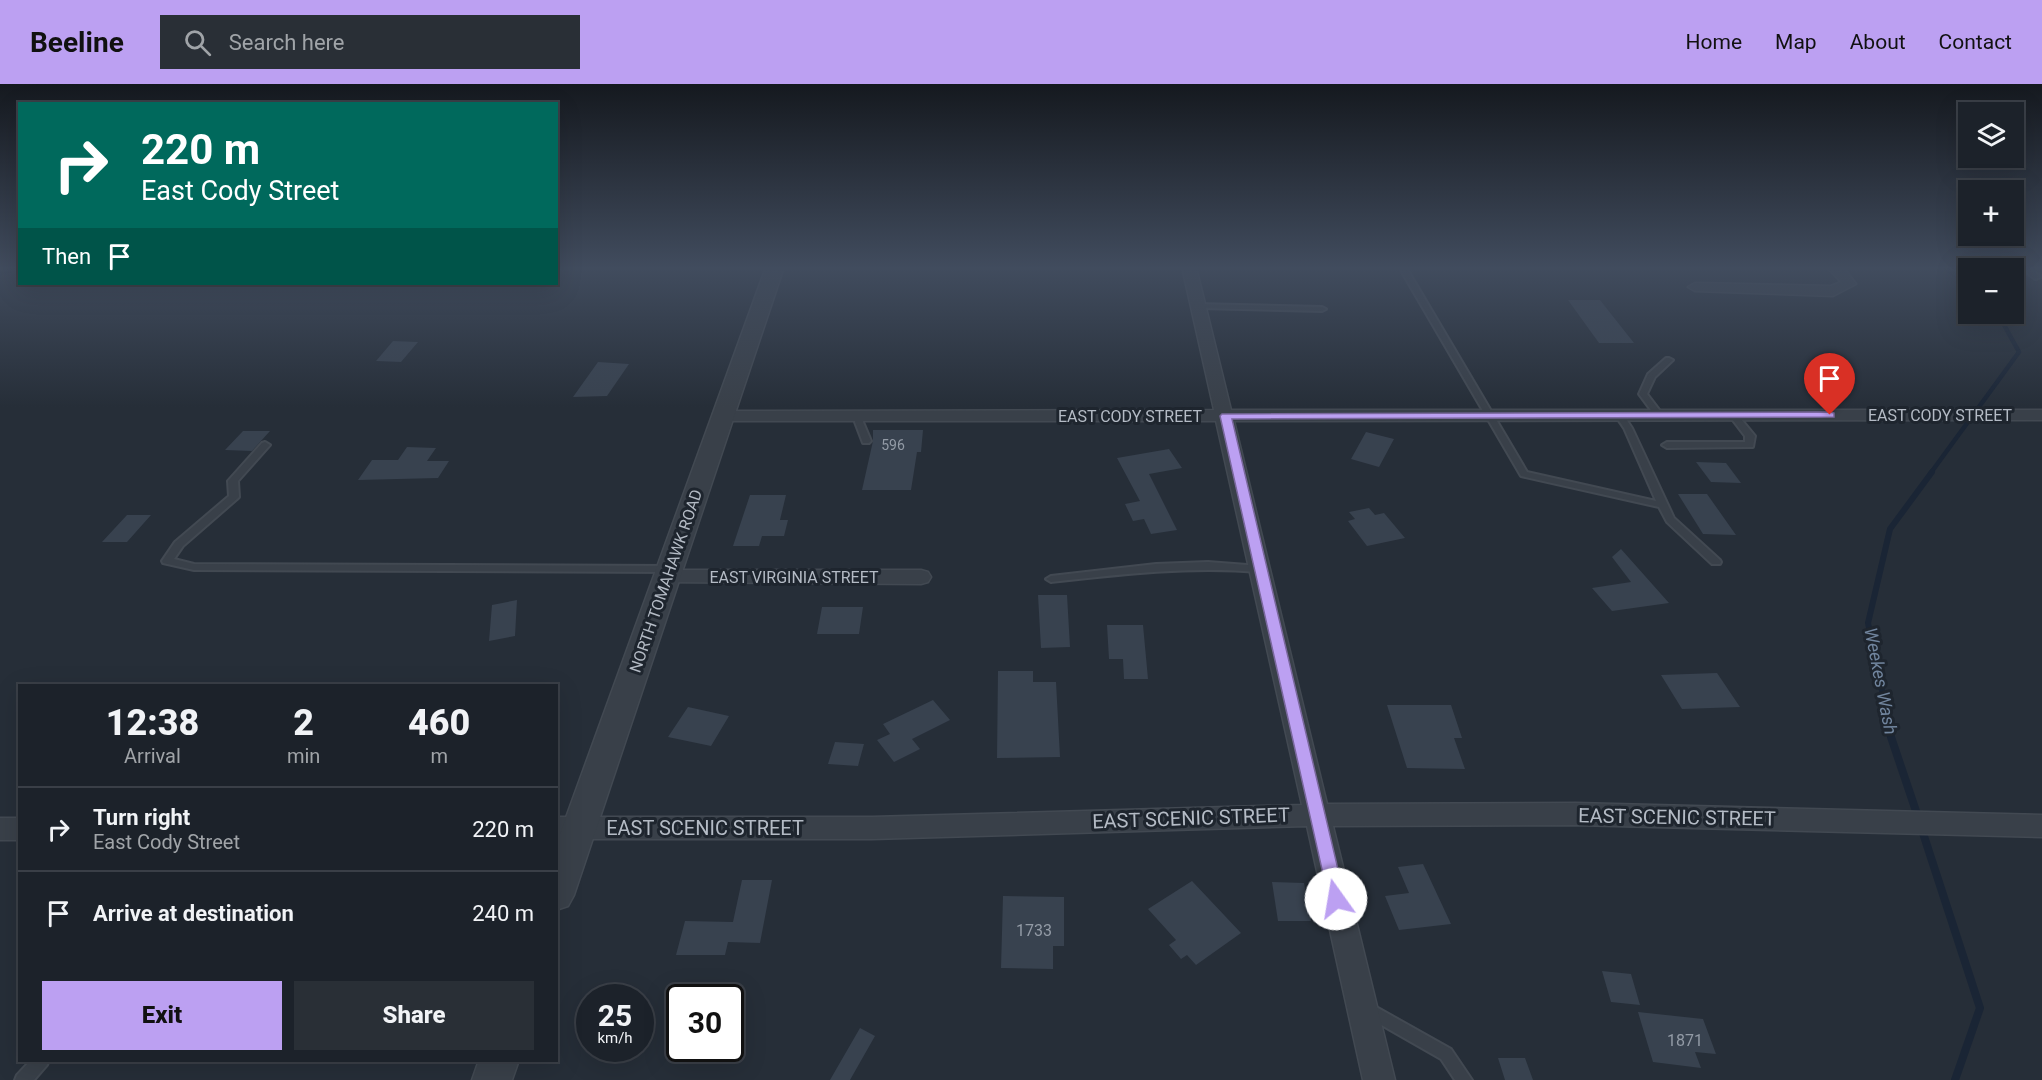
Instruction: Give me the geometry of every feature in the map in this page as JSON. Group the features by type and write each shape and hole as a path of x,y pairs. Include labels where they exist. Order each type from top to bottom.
{"street":[{"name":"NORTH TOMAHAWK ROAD","path":"558,884 568,828 669,573 759,313"},
{"path":"1201,313 1378,1080"},
{"name":"EAST CODY STREET","path":"723,416 2042,415"},
{"name":"EAST VIRGINIA STREET","path":"669,573 921,577"},
{"name":"EAST SCENIC STREET","path":"568,828 872,828 1317,815 1576,814 2042,826"},
{"path":"0,829 18,829"},
{"path":"492,1080 498,1062"}],"lane":[{"path":"1429,313 1524,474 1556,480 1608,495 1663,505"},
{"path":"1659,415 1643,394 1651,376 1669,360"},
{"path":"1619,415 1628,428 1670,520 1716,562"},
{"path":"1667,445 1750,445 1750,436 1733,415"},
{"path":"860,416 859,423 866,441"},
{"path":"265,444 233,481 234,497 178,544 167,561 195,567 669,573"},
{"path":"1051,579 1153,567 1231,565 1261,568"},
{"path":"1361,1005 1446,1054 1464,1080"},
{"path":"23,1080 40,1062"}],"building":[{"path":"1578,313 1611,313 1634,343 1599,343"},
{"path":"393,341 418,342 401,362 376,361"},
{"path":"598,362 629,364 607,396 573,397"},
{"path":"873,430 923,430 921,452 917,452 911,490 862,490 873,441"},
{"path":"243,431 270,431 252,451 225,450"},
{"path":"1366,432 1394,439 1379,467 1351,459"},
{"path":"407,447 436,448 427,461 449,461 438,478 358,480 372,460 398,460"},
{"path":"1169,449 1182,468 1149,474 1177,530 1151,534 1144,519 1133,521 1125,504 1140,501 1117,458"},
{"path":"1696,462 1726,463 1741,483 1711,482"},
{"path":"1678,494 1707,494 1736,535 1703,534"},
{"path":"750,495 786,495 780,520 788,520 784,536 762,536 759,546 733,546"},
{"path":"1369,508 1375,515 1384,513 1405,538 1367,546 1348,521 1355,519 1349,512"},
{"path":"127,515 151,515 127,542 102,542"},
{"path":"1621,549 1669,603 1612,611 1592,588 1631,582 1612,557"},
{"path":"1038,595 1067,595 1070,647 1041,648"},
{"path":"517,600 515,636 489,641 492,605"},
{"path":"822,607 863,607 859,634 817,634"},
{"path":"1107,625 1143,625 1148,679 1124,679 1123,659 1109,659"},
{"path":"998,671 1033,671 1033,682 1056,682 1060,757 997,758"},
{"path":"1717,673 1740,707 1682,709 1661,675"},
{"path":"933,700 950,720 912,739 920,749 894,762 877,740 890,734 883,724"},
{"path":"1387,705 1451,705 1462,738 1454,738 1465,769 1407,768"},
{"path":"688,707 729,716 711,746 668,737"},
{"path":"835,742 864,744 858,766 828,764"},
{"path":"1423,864 1451,924 1399,930 1385,896 1409,893 1398,867"},
{"path":"742,880 772,880 760,943 728,942 725,955 676,955 685,921 733,922"},
{"path":"1192,881 1241,933 1196,965 1187,955 1181,959 1169,945 1176,940 1148,909"},
{"path":"1272,882 1304,883 1311,921 1278,921"},
{"path":"1003,896 1064,897 1064,946 1053,946 1053,969 1001,968"},
{"path":"1602,971 1631,974 1640,1005 1611,1002"},
{"path":"1638,1012 1703,1019 1716,1054 1695,1052 1701,1068 1653,1062"},
{"path":"860,1028 875,1036 850,1080 830,1080"},
{"path":"1498,1058 1525,1058 1533,1080 1505,1080"}],"waterway":[{"name":"Weekes Wash","path":"1930,474 2019,352 2004,324"},
{"name":"Weekes Wash","path":"1892,739 1868,623 1890,529 1932,472"},
{"name":"Weekes Wash","path":"1891,737 1918,817"},
{"name":"Weekes Wash","path":"1921,827 1980,1008 1955,1080"}],"route":[{"path":"1336,899 1226,416 1830,415"}]}
